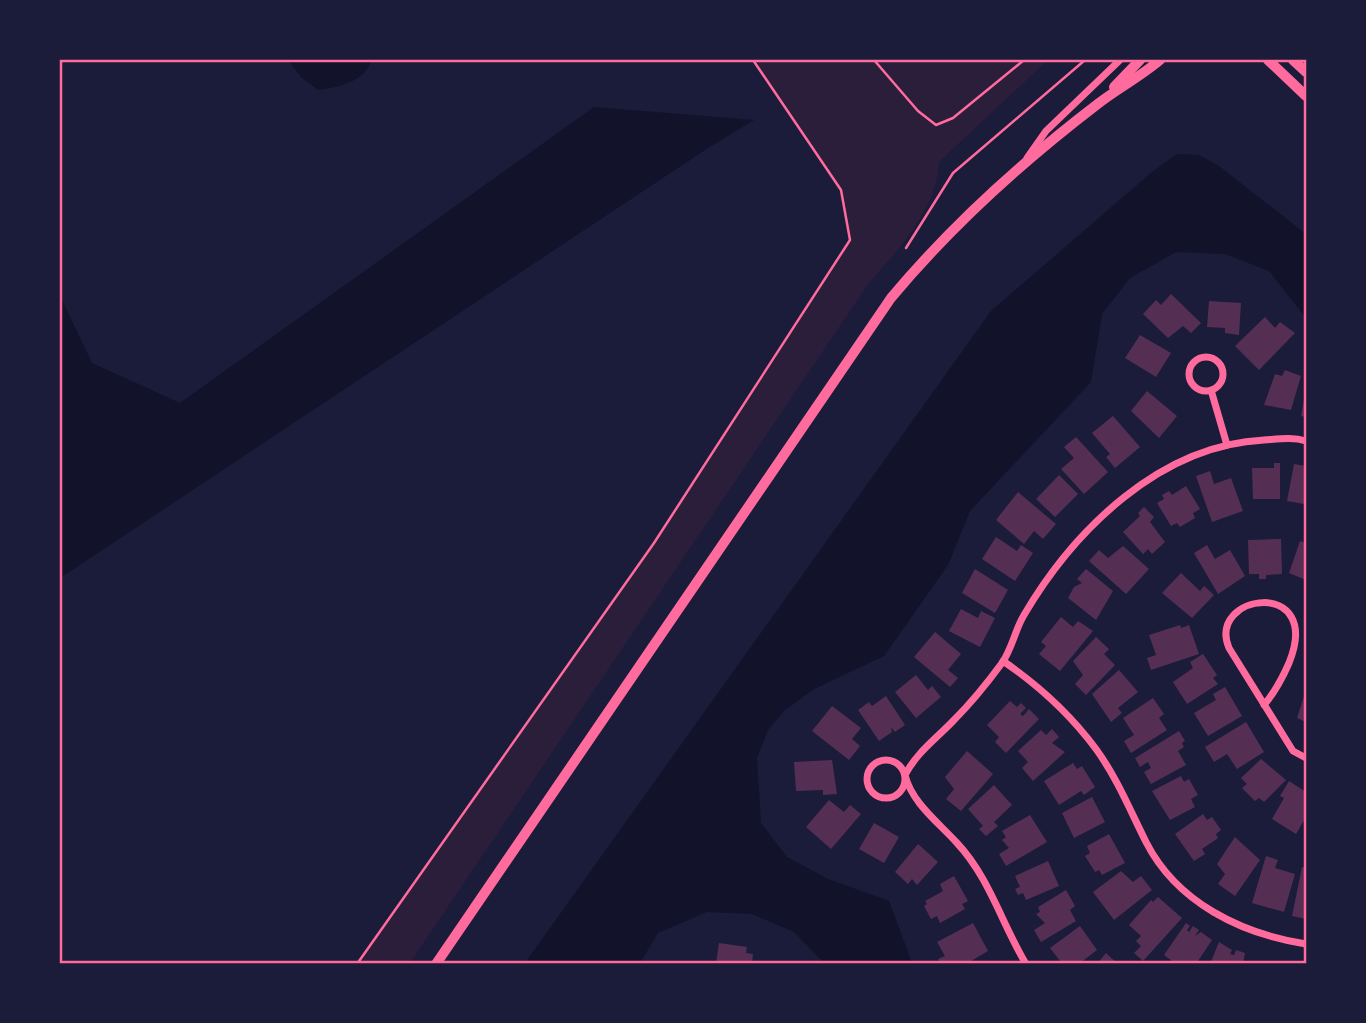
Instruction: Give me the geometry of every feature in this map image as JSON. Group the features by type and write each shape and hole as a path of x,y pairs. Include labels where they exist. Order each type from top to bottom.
{"street":[{"path":"1020,167 1046,131 1120,60"},
{"path":"1099,103 1140,60"},
{"path":"436,964 891,298 947,236 1020,167 1099,103 1160,60"},
{"path":"1268,60 1307,96"},
{"path":"1293,60 1307,72"},
{"path":"1202,357 1215,359 1223,370 1221,383 1211,390 1198,388 1190,378 1192,365 1202,357"},
{"path":"1211,390 1227,446"},
{"path":"1026,964 1008,935 976,866 916,798 905,775 893,760 880,760 869,768 867,781 877,796 889,798 903,788 905,775 921,751 957,717 1003,661 1024,616 1065,557 1106,512 1161,470 1227,446 1253,440 1307,441"},
{"path":"1264,705 1280,683 1295,648 1297,632 1285,610 1270,602 1246,606 1229,621 1225,632 1229,648 1264,705 1293,751 1307,758"},
{"path":"1003,661 1065,712 1096,749 1129,802 1147,845 1171,876 1204,908 1247,930 1307,944"}],"path":[{"path":"356,964 654,543 850,240 841,190 753,60"},
{"path":"874,60 918,111 936,125 953,118 1024,60"},
{"path":"906,248 953,173 1084,60"}],"shaded area":[{"path":"288,60 371,60 364,73 350,82 318,90 301,77"},
{"path":"753,60 1048,60 939,162 937,179 924,212 869,283 410,963 357,964 654,543 849,240 841,190"},
{"path":"594,107 754,120 60,578 60,296 92,363 180,403"},
{"path":"1177,154 1199,155 1219,166 1306,234 1306,318 1269,271 1225,254 1176,252 1130,278 1102,314 1091,382 970,511 948,565 884,656 814,689 784,711 768,730 757,758 761,823 787,857 828,879 889,901 912,963 824,963 794,932 752,914 707,912 658,933 640,963 525,963 991,311 1152,172"}],"building":[{"path":"1171,294 1201,323 1191,333 1183,326 1168,338 1143,314 1156,300 1161,305"},
{"path":"1209,301 1241,303 1239,335 1225,333 1225,328 1207,327"},
{"path":"1265,317 1275,328 1280,322 1295,333 1259,370 1235,346"},
{"path":"1140,335 1171,353 1156,377 1125,358"},
{"path":"1285,370 1301,376 1291,410 1264,405 1275,374 1282,376"},
{"path":"1147,391 1177,416 1159,438 1131,411"},
{"path":"1306,393 1306,417 1301,416"},
{"path":"1113,416 1140,447 1115,468 1106,457 1110,454 1092,433"},
{"path":"1076,437 1108,472 1084,494 1061,469 1074,458 1064,447"},
{"path":"1274,463 1280,463 1280,499 1253,499 1252,468 1274,468"},
{"path":"1294,464 1306,466 1306,508 1304,504 1287,501"},
{"path":"1210,471 1214,484 1231,478 1243,511 1212,522 1196,476"},
{"path":"1059,475 1078,494 1055,517 1036,499"},
{"path":"1186,486 1200,509 1193,513 1195,518 1180,527 1177,523 1171,526 1157,503 1164,499 1162,495 1169,491 1172,495"},
{"path":"1018,492 1056,524 1043,539 1034,531 1024,544 996,520"},
{"path":"1144,507 1154,517 1150,522 1165,542 1152,554 1148,549 1143,554 1123,532 1140,516 1138,513"},
{"path":"996,537 1017,551 1021,545 1033,553 1015,581 982,559"},
{"path":"1281,539 1282,574 1266,575 1266,579 1259,579 1259,574 1249,574 1248,540"},
{"path":"1300,541 1306,543 1306,580 1289,573"},
{"path":"1207,545 1215,559 1230,550 1245,576 1218,594 1194,553"},
{"path":"1123,546 1149,569 1126,594 1089,561 1099,550 1108,558"},
{"path":"975,569 1008,590 995,613 962,593"},
{"path":"1086,569 1113,591 1096,620 1068,598 1074,587 1082,583 1077,579"},
{"path":"1181,573 1200,591 1204,586 1214,595 1192,618 1162,593"},
{"path":"961,609 978,618 981,611 995,618 980,647 949,631"},
{"path":"1061,617 1073,627 1078,621 1093,631 1060,671 1039,654 1046,646 1041,642"},
{"path":"1180,625 1181,628 1189,625 1199,654 1151,670 1147,658 1156,655 1149,635"},
{"path":"935,632 961,654 948,670 958,678 950,687 914,657"},
{"path":"1096,637 1109,649 1104,654 1115,665 1086,695 1075,684 1083,675 1073,661"},
{"path":"1203,654 1217,675 1213,678 1218,684 1187,704 1173,682 1193,668 1190,662"},
{"path":"1119,670 1138,692 1118,708 1122,713 1111,722 1092,694"},
{"path":"916,675 928,690 932,686 941,697 916,718 895,692"},
{"path":"1225,687 1242,716 1208,736 1194,713 1216,700 1213,694"},
{"path":"1306,690 1306,722 1297,718"},
{"path":"886,696 905,725 895,732 891,727 892,732 879,741 858,710 869,702 872,706"},
{"path":"1153,698 1164,714 1159,718 1167,730 1131,753 1124,741 1134,735 1123,718"},
{"path":"1010,701 1017,707 1021,703 1026,708 1020,714 1023,716 1029,709 1039,719 1006,753 995,742 999,737 987,725"},
{"path":"832,706 861,728 852,739 860,746 849,760 812,731"},
{"path":"1246,722 1264,752 1237,769 1227,754 1214,762 1205,747"},
{"path":"1052,729 1059,737 1052,743 1065,752 1033,781 1022,768 1028,762 1018,751 1041,730 1046,735"},
{"path":"1179,731 1185,741 1182,743 1184,747 1178,751 1186,765 1151,784 1144,772 1151,768 1148,762 1140,767 1135,758"},
{"path":"967,751 993,774 961,811 946,799 954,789 945,777"},
{"path":"1261,759 1286,780 1264,802 1259,798 1255,801 1242,788 1247,784 1241,778"},
{"path":"832,760 837,794 823,795 823,790 796,791 794,762"},
{"path":"1073,763 1077,769 1082,766 1095,787 1084,795 1081,791 1059,805 1044,781"},
{"path":"1181,776 1184,782 1189,779 1198,795 1191,799 1195,807 1170,820 1152,791"},
{"path":"1289,781 1306,792 1306,817 1296,834 1272,819 1284,798 1280,796"},
{"path":"994,785 1012,805 994,822 998,826 986,836 979,829 983,826 968,809"},
{"path":"1092,797 1105,822 1074,838 1062,813"},
{"path":"829,800 844,812 850,805 861,814 831,849 806,827"},
{"path":"1203,814 1207,820 1212,817 1221,830 1216,834 1218,838 1202,849 1205,854 1194,861 1175,834"},
{"path":"1030,815 1047,842 1006,866 999,854 1009,848 1002,840 1006,837 1002,831"},
{"path":"874,823 899,837 884,863 859,849"},
{"path":"1109,834 1125,863 1102,875 1099,870 1095,872 1085,856 1090,853 1087,846"},
{"path":"1235,837 1260,860 1235,896 1218,884 1225,874 1217,864"},
{"path":"918,844 938,862 917,885 912,879 908,884 895,872"},
{"path":"1266,856 1278,860 1275,868 1295,874 1284,912 1252,903"},
{"path":"1048,861 1059,886 1026,900 1023,893 1018,895 1015,889 1020,887 1015,876"},
{"path":"1302,867 1306,868 1306,919 1292,916"},
{"path":"1121,871 1133,882 1141,876 1152,890 1114,920 1093,892"},
{"path":"954,876 968,901 962,904 965,909 940,923 937,916 931,919 924,906 927,904 925,901 943,891 940,884"},
{"path":"1066,890 1075,906 1070,910 1076,921 1041,942 1034,930 1045,923 1036,914 1040,912 1038,907"},
{"path":"1158,897 1182,918 1143,961 1134,953 1141,946 1136,941 1141,936 1129,925 1151,900 1153,902"},
{"path":"973,923 988,951 966,964 941,964 938,959 945,956 937,942"},
{"path":"1186,923 1190,926 1187,930 1189,932 1193,926 1199,930 1195,936 1201,932 1212,940 1196,964 1176,964 1164,955"},
{"path":"1080,926 1097,950 1079,964 1057,964 1060,961 1050,948"},
{"path":"1219,942 1232,950 1230,954 1234,955 1236,950 1245,953 1243,964 1210,964"},
{"path":"719,943 747,947 746,953 753,954 752,964 716,964"},
{"path":"1106,953 1118,964 1097,964"}]}
